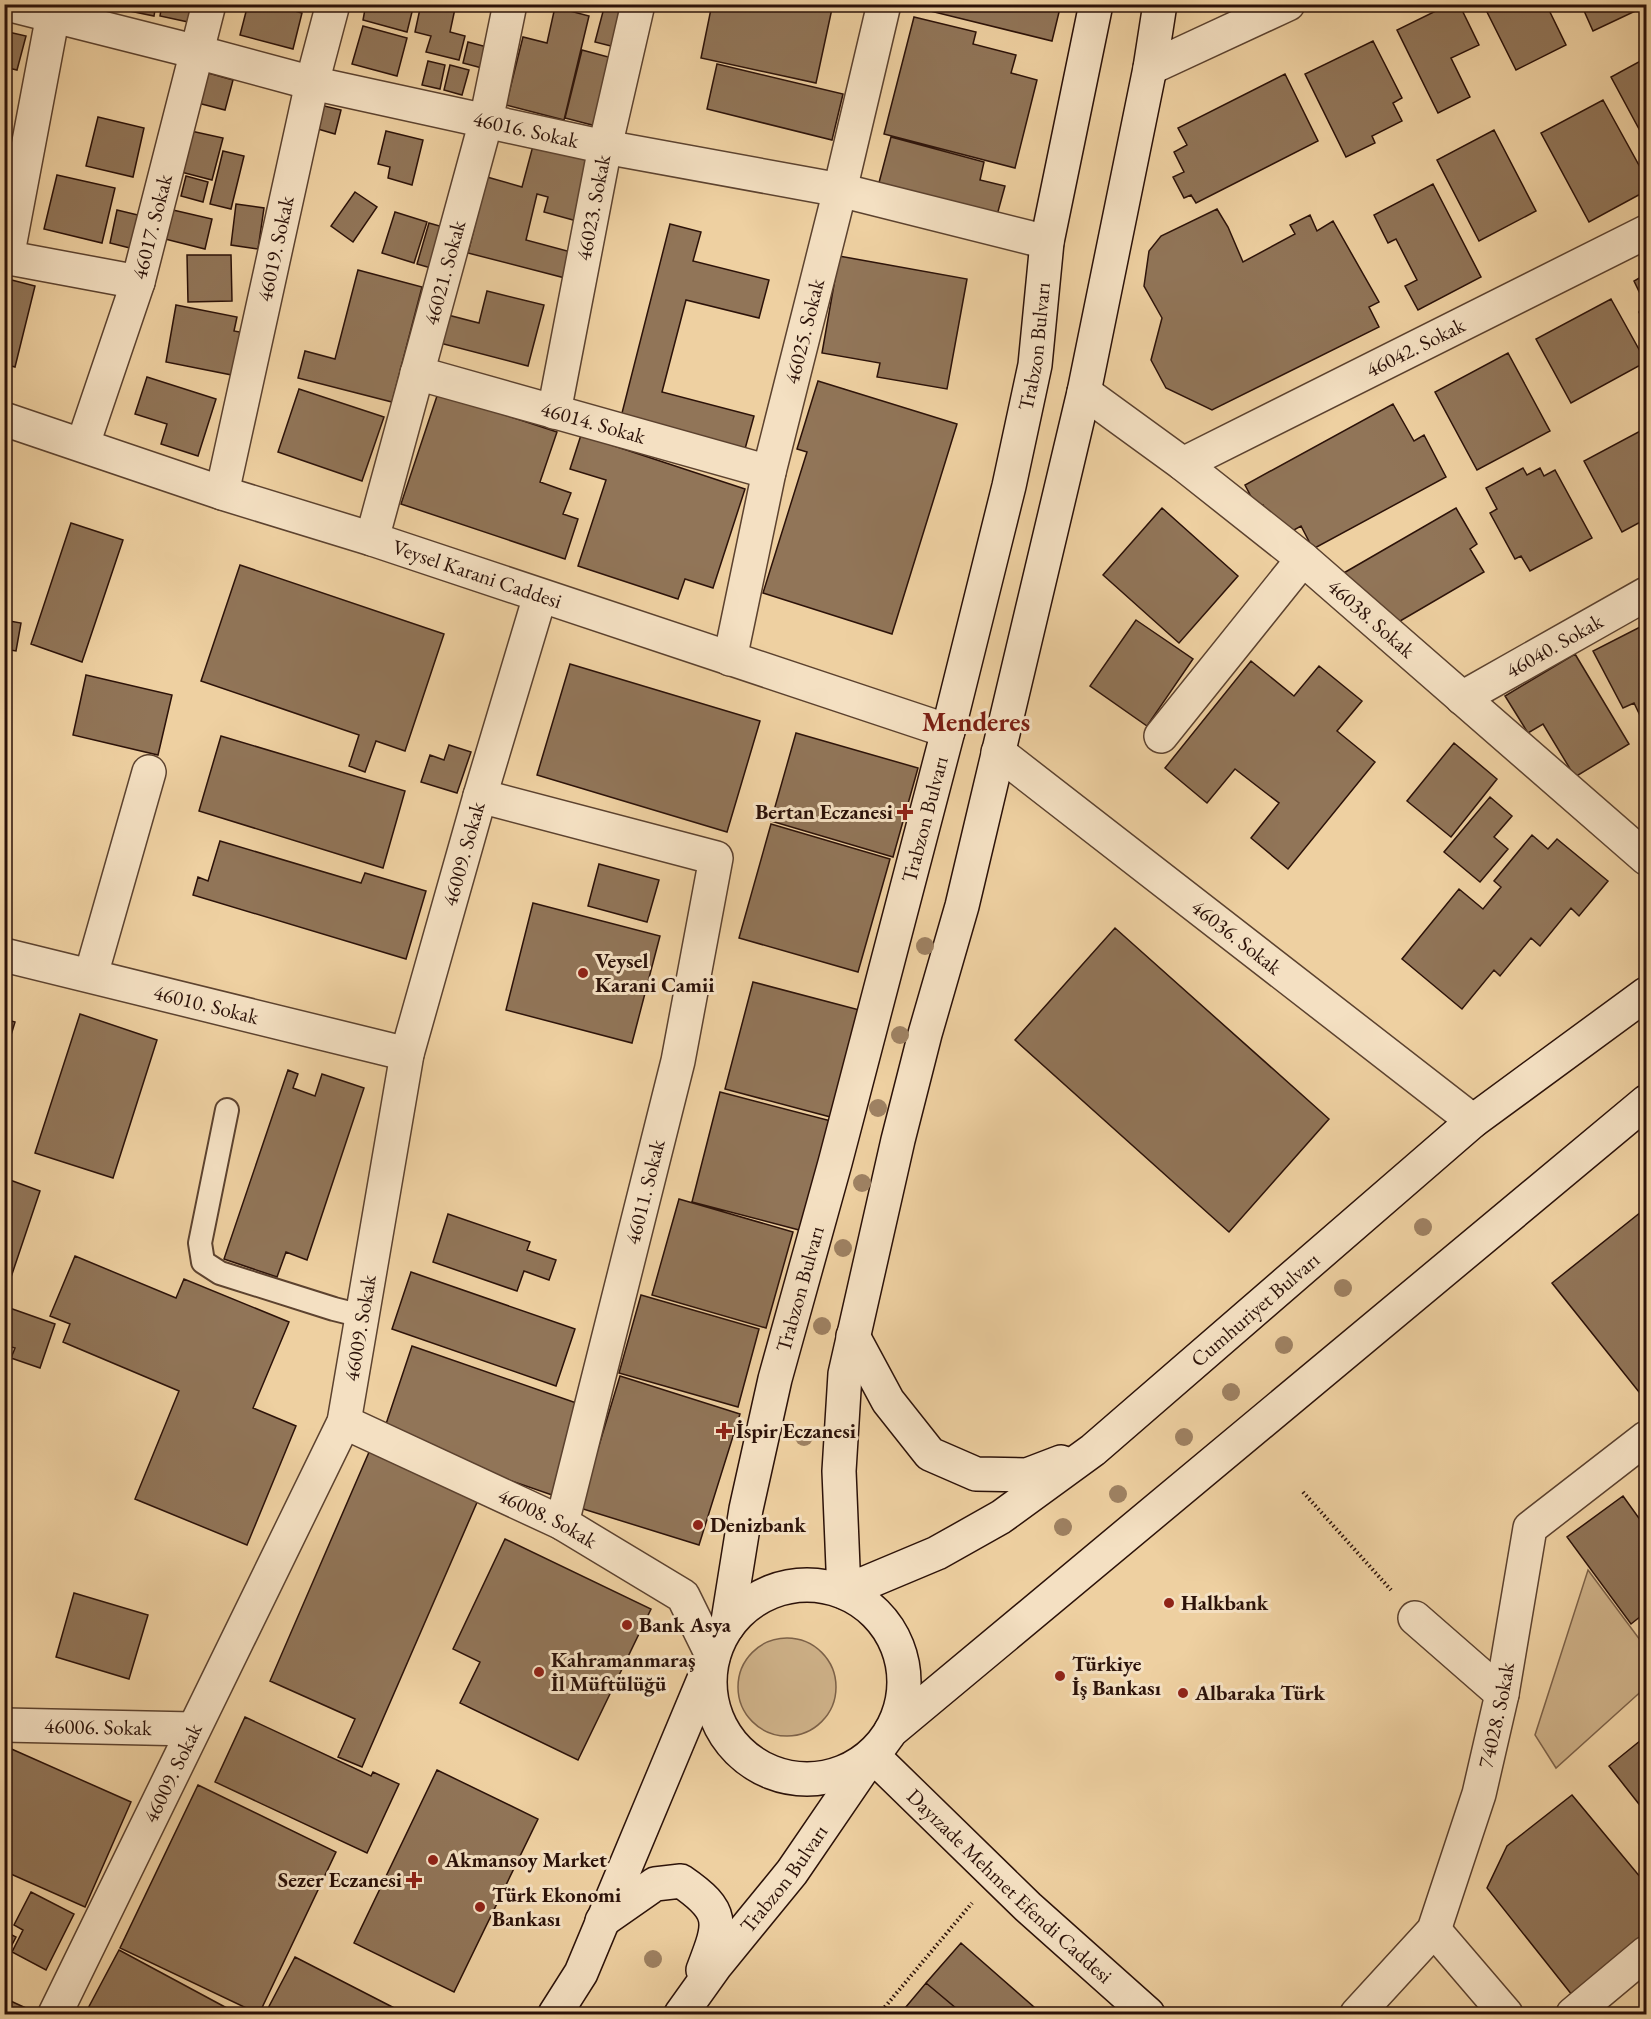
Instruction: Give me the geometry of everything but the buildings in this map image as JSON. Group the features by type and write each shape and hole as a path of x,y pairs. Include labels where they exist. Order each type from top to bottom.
{"street":[{"name":"46016. Sokak","path":"7,4 54,10 312,83 605,147 840,190 1047,242"},
{"name":"46017. Sokak","path":"82,444 138,282 208,4"},
{"name":"46019. Sokak","path":"222,493 312,83 333,4"},
{"name":"46021. Sokak","path":"372,539 486,121 510,4"},
{"name":"46023. Sokak","path":"554,412 605,147 638,4"},
{"name":"46025. Sokak","path":"729,659 769,472 884,4"},
{"name":"Trabzon Bulvarı","path":"727,1627 746,1509 775,1379 835,1162 948,731 1009,486 1035,365 1047,242 1096,4"},
{"path":"844,1592 839,1471 845,1374 898,1140 925,1034 962,906 1084,392 1150,68 1160,4"},
{"path":"1150,68 1288,4"},
{"path":"54,10 6,257 138,282"},
{"name":"46042. Sokak","path":"1183,464 1647,232"},
{"name":"46014. Sokak","path":"417,373 769,472"},
{"name":"46038. Sokak","path":"1084,392 1183,464 1303,559 1647,858"},
{"name":"Veysel Karani Caddesi","path":"4,418 222,493 372,539 948,731"},
{"path":"1161,736 1303,559"},
{"name":"46040. Sokak","path":"1462,698 1647,594"},
{"name":"46009. Sokak","path":"55,2014 344,1422 407,1054 480,796 540,596"},
{"name":"46036. Sokak","path":"998,752 1473,1121"},
{"path":"92,975 149,772"},
{"name":"46011. Sokak","path":"480,796 716,858 678,1061 562,1523"},
{"name":"46010. Sokak","path":"4,955 407,1054"},
{"name":"Cumhuriyet Bulvarı","path":"844,1592 937,1553 1001,1517 1093,1450 1473,1121 1647,994"},
{"path":"713,1657 710,1688 716,1718 733,1745 756,1765 785,1778 816,1780 846,1772 1647,1102"},
{"path":"853,1336 888,1401 930,1454 976,1474 1027,1475 1093,1450"},
{"name":"46008. Sokak","path":"344,1422 562,1523 683,1596 713,1657"},
{"name":"74028. Sokak","path":"1357,2014 1434,1930 1479,1794 1502,1694 1530,1528 1647,1438"},
{"path":"555,2014 580,1972 727,1627 750,1603 779,1589 812,1585 844,1592 872,1610 892,1636 904,1667 903,1700 882,1743"},
{"path":"1415,1618 1502,1694"},
{"name":"46006. Sokak","path":"5,1726 193,1729"},
{"name":"Trabzon Bulvarı","path":"686,2007 716,1965 792,1872 882,1743"},
{"name":"Dayızade Mehmet Efendi Caddesi","path":"882,1743 996,1875 1028,1907 1148,2014"},
{"name":"Trabzon Bulvarı","path":"602,1921 655,1884 681,1881 702,1895 716,1914 715,1939 686,2007"},
{"path":"1434,1930 1506,2014"},
{"path":"1573,2014 1647,1953"}],"lane":[{"path":"227,1110 200,1243 203,1262 220,1273 362,1316"}],"path":[{"path":"1303,1491 1415,1618"},
{"path":"879,2014 996,1875"}],"shaded area":[{"path":"1588,1570 1646,1648 1646,1687 1556,1768 1535,1735"},
{"path":"787,1638 806,1642 821,1653 832,1668 836,1687 832,1706 821,1721 806,1732 787,1736 768,1732 753,1721 742,1706 738,1687 742,1668 753,1653 768,1642"}],"place":[{"name":"Bertan Eczanesi","path":"905,812"},
{"name":"Veysel Karani Camii","path":"583,973"},
{"name":"İspir Eczanesi","path":"724,1431"},
{"name":"Denizbank","path":"698,1525"},
{"name":"Halkbank","path":"1169,1603"},
{"name":"Bank Asya","path":"627,1625"},
{"name":"Kahramanmaraş İl Müftülüğü","path":"539,1672"},
{"name":"Türkiye İş Bankası","path":"1060,1676"},
{"name":"Albaraka Türk","path":"1183,1693"},
{"name":"Akmansoy Market","path":"433,1860"},
{"name":"Sezer Eczanesi","path":"414,1880"},
{"name":"Türk Ekonomi Bankası","path":"480,1907"}],"district":[{"name":"Menderes","path":"976,722"}]}
